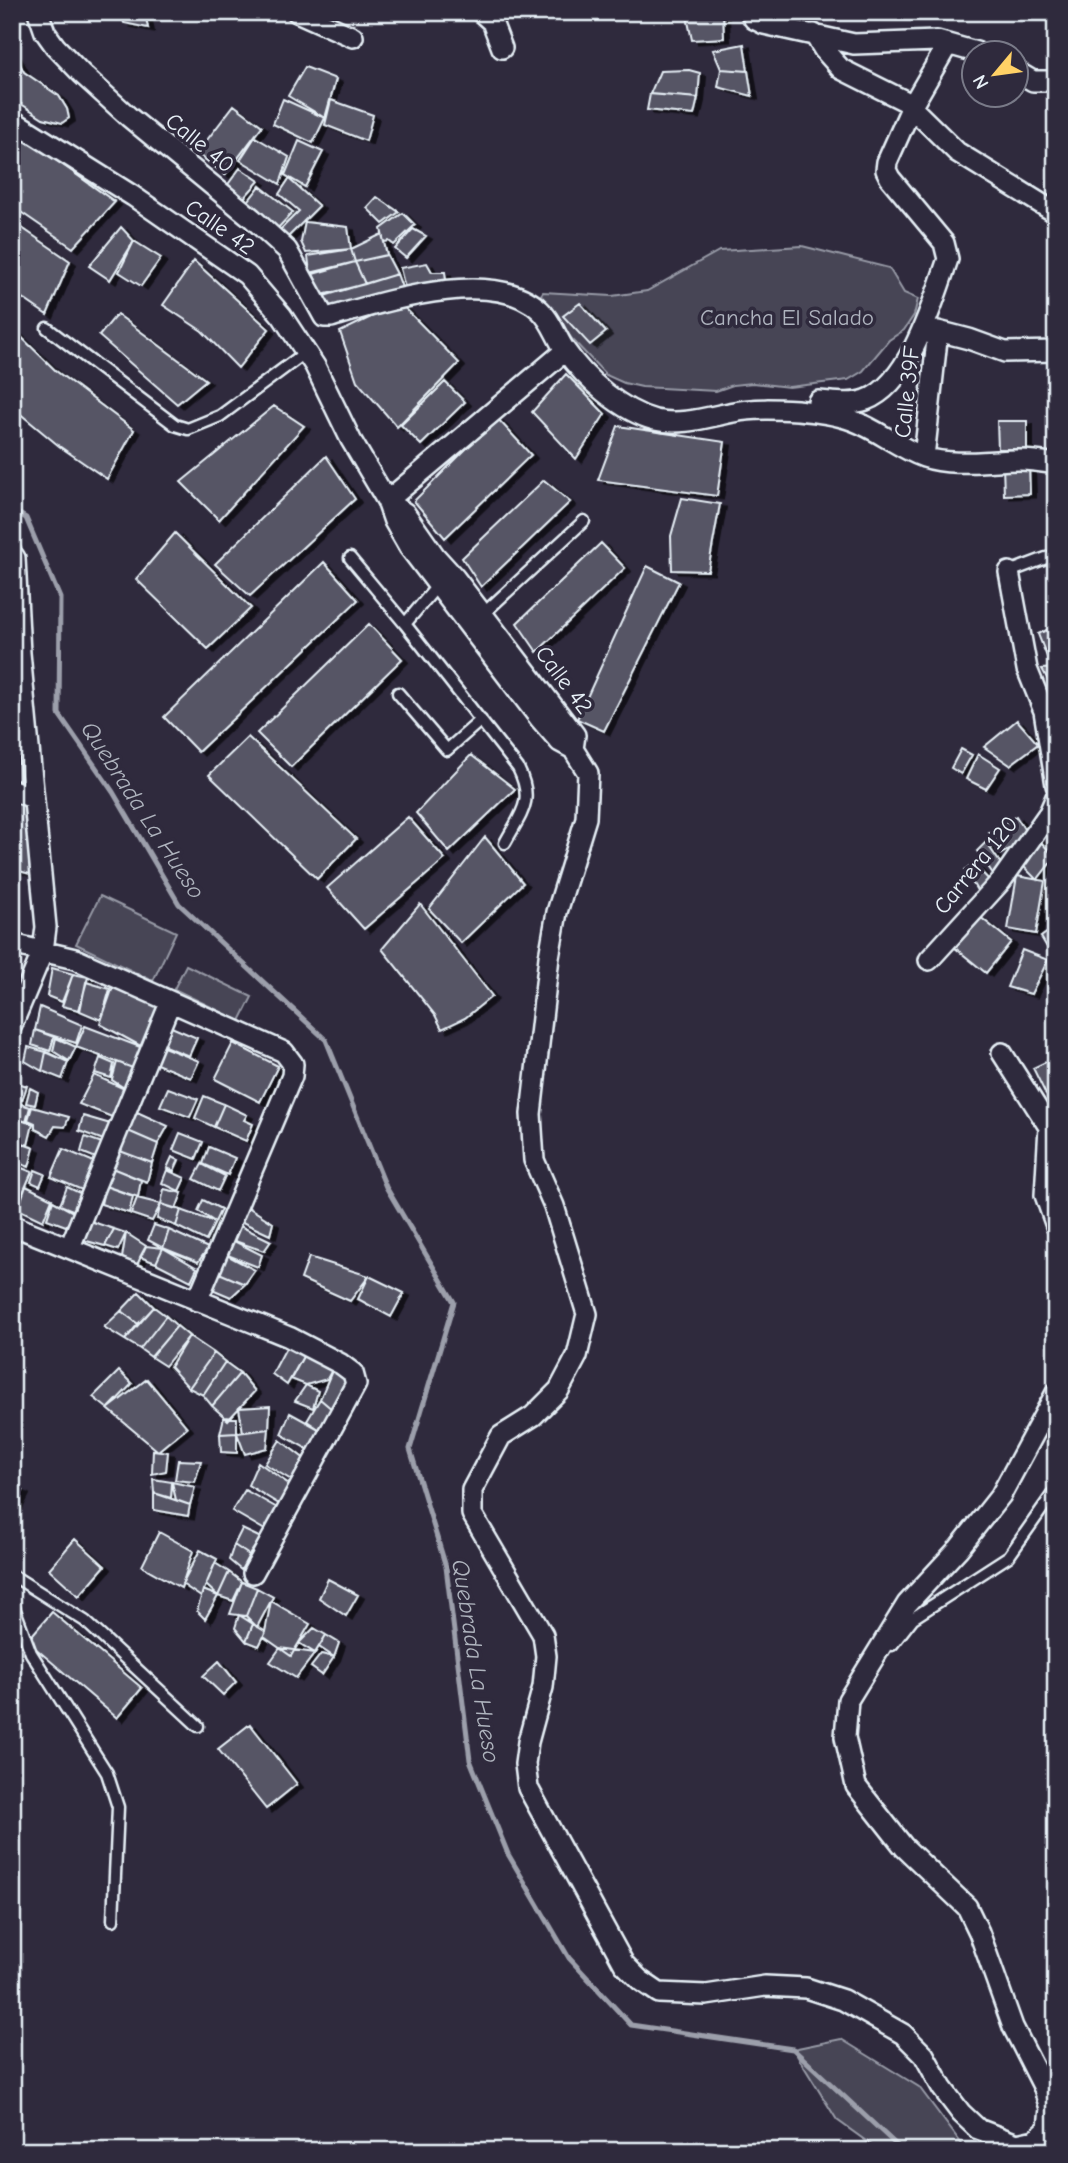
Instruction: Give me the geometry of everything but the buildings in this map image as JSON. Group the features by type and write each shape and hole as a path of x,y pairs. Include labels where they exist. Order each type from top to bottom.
{"street":[{"name":"Calle 40","path":"38,12 55,46 82,74 287,250 324,317 400,297 473,289 503,293 538,308 547,318 565,351"},
{"path":"297,12 354,37"},
{"path":"481,12 492,22 502,48"},
{"path":"752,15 764,24 854,44 918,40 960,47"},
{"path":"814,34 841,69 912,106 957,152 1056,213"},
{"path":"387,501 565,351 614,399 640,415 659,421 679,422 718,417 761,398 846,403 866,400 883,391 897,376 925,326 948,258 944,243 886,170 912,106 948,44"},
{"path":"1030,78 1056,81"},
{"name":"Calle 42","path":"12,120 133,196 247,275 282,316 315,366 404,538 437,586 476,621"},
{"name":"Calle 39F","path":"924,457 938,331 1005,352 1056,351"},
{"path":"733,412 797,410 839,416 856,421 924,457 945,461 1022,460 1056,464"},
{"name":"Calle 42","path":"387,501 405,513 540,719 560,742 573,748 588,773 586,818 556,912 531,1114 534,1160 554,1206 587,1314 577,1356 559,1390 533,1416 502,1436 472,1490 472,1514 543,1635 546,1656 543,1688 527,1742 524,1764 528,1788 624,1964 649,1987 659,1993 706,1994 765,1986 806,1989 843,2000 903,2034 923,2056 961,2113 978,2129 1017,2144 1035,2140 1048,2128 1050,2108 1043,2085 1013,2027 979,1932 967,1907 904,1847 856,1786 845,1737 848,1700"},
{"path":"12,554 15,558 16,651 46,927 43,951 12,1025"},
{"path":"1009,572 1027,669 1044,710 1056,785"},
{"path":"12,790 33,798"},
{"name":"Carrera 120","path":"929,960 1001,881 1049,813 1056,797"},
{"path":"12,944 75,959 284,1052 293,1064 292,1076 197,1301"},
{"path":"70,1247 170,1003"},
{"path":"1002,1053 1049,1127 1045,1195 1056,1226"},
{"path":"12,1224 289,1337 353,1373 356,1384 253,1573"},
{"path":"848,1700 907,1604 959,1548 1002,1495 1056,1393"}],"lane":[{"path":"47,328 175,425 188,429 220,416 306,352"},
{"path":"476,621 583,521"},
{"path":"1009,572 1056,556"},
{"path":"349,558 519,768 526,784 526,801 505,843"},
{"path":"405,624 437,586"},
{"path":"398,693 447,750 481,720"},
{"path":"848,1700 913,1618 1009,1556 1056,1489"},
{"path":"12,1574 85,1621 198,1726"},
{"path":"12,1602 31,1653 107,1773 118,1807 113,1920"}],"green space":[{"name":"Cancha El Salado","path":"802,246 889,268 904,293 918,299 914,315 904,330 889,340 863,371 848,380 789,387 753,383 733,385 716,391 642,387 624,383 606,375 572,339 541,295 543,292 612,296 647,291 719,251"},
{"path":"100,896 176,932 153,981 76,944"},
{"path":"186,965 252,997 240,1021 174,989"},
{"path":"841,2039 919,2087 967,2151 880,2151 837,2120 793,2049"}],"waterway":[{"name":"Quebrada La Hueso","path":"12,510 26,518 60,598 59,714 113,792 179,904 326,1040 386,1187 454,1302 410,1449 446,1567 470,1760 508,1854 569,1958 631,2025 793,2049 903,2151"}]}
